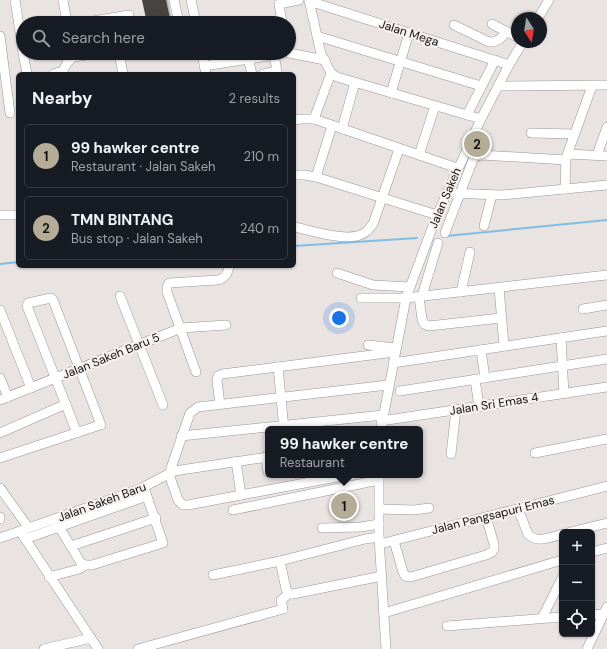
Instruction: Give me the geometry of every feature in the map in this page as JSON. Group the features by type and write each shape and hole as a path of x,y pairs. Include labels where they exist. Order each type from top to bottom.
{"street":[{"path":"15,0 17,16"},
{"path":"63,0 66,16"},
{"path":"174,0 177,16"},
{"path":"191,0 194,16"},
{"path":"281,16 279,4 299,0"},
{"path":"542,12 549,0"},
{"path":"309,1 321,54 331,74 481,119"},
{"name":"Jalan Mega","path":"309,1 509,65"},
{"path":"123,16 129,15"},
{"path":"492,24 511,34"},
{"path":"454,25 489,42 500,40 506,32"},
{"path":"391,93 410,33"},
{"path":"0,36 10,113"},
{"path":"317,36 481,86"},
{"name":"Jalan Sakeh","path":"381,422 406,298 436,215 481,119 519,48"},
{"path":"296,54 325,60"},
{"path":"24,60 27,72"},
{"path":"60,72 64,71 69,60"},
{"path":"120,60 123,72"},
{"path":"203,60 205,70 241,60"},
{"path":"248,60 252,72"},
{"path":"272,72 277,71 276,60"},
{"path":"467,115 495,60"},
{"path":"314,120 331,74"},
{"path":"342,129 355,82"},
{"path":"498,86 607,85"},
{"path":"565,189 567,157 592,86"},
{"path":"419,155 435,106"},
{"path":"296,120 314,120 457,168"},
{"path":"316,177 332,126"},
{"path":"597,155 607,127"},
{"path":"532,134 574,134"},
{"path":"296,227 334,236 363,234 368,231 373,224 399,149"},
{"path":"445,233 473,160 476,156 607,156"},
{"path":"296,175 316,177 436,215"},
{"path":"446,193 492,195 607,185"},
{"path":"484,226 492,195"},
{"path":"0,215 16,215"},
{"path":"438,243 421,296 422,319 424,324 429,326 501,318"},
{"path":"461,292 470,252"},
{"path":"196,372 167,292 167,286 169,283 218,280 226,275 228,268"},
{"path":"337,273 373,285 410,287"},
{"path":"361,298 406,298 607,276"},
{"path":"499,288 504,346"},
{"path":"120,296 163,405"},
{"path":"0,458 100,426 102,423 53,300 48,298 28,303 27,306 77,433"},
{"path":"583,309 607,305"},
{"path":"0,310 31,388"},
{"name":"Jalan Sakeh Baru 5","path":"4,399 181,328 226,325"},
{"path":"393,363 607,331"},
{"path":"561,338 564,394"},
{"path":"368,345 396,350"},
{"path":"220,404 217,380 218,376 222,374 396,350"},
{"path":"481,350 485,378"},
{"path":"400,391 607,359"},
{"path":"278,367 284,426"},
{"path":"0,378 4,399"},
{"path":"475,379 479,406"},
{"path":"332,478 241,496 182,505 178,500 169,474 190,413 198,406 388,385"},
{"name":"Jalan Sri Emas 4","path":"303,426 381,422 607,387"},
{"path":"0,433 66,404"},
{"path":"451,454 456,410"},
{"path":"395,426 396,419"},
{"name":"Jalan Sri Emas 4","path":"181,436 265,429"},
{"path":"535,452 607,439"},
{"name":"Jalan Sakeh Baru","path":"0,538 56,523 145,492 174,471 265,457"},
{"path":"236,461 241,496"},
{"path":"269,478 271,490"},
{"path":"233,510 375,478"},
{"path":"379,478 378,509 386,649"},
{"name":"Jalan Pangsapuri Emas","path":"213,575 280,561 365,539 394,541 607,486"},
{"path":"0,488 49,577 67,600 98,649"},
{"path":"49,577 79,569 85,565 92,565 162,544 163,541 156,518 145,492"},
{"path":"378,509 414,510 429,508"},
{"path":"518,509 531,538 535,540 559,535"},
{"path":"394,541 403,572 405,576 411,577 492,552 494,549 494,544 486,517"},
{"path":"71,546 156,518"},
{"path":"56,523 81,563 85,565"},
{"path":"582,529 607,523"},
{"path":"322,528 361,527 379,524"},
{"path":"595,551 607,548"},
{"path":"280,561 286,589 289,594"},
{"path":"384,613 559,561"},
{"path":"138,649 283,609 281,600 289,594 382,576"},
{"path":"542,618 559,584"},
{"path":"595,614 605,611"},
{"path":"587,649 605,611"},
{"path":"447,626 559,617"},
{"path":"45,649 72,646 91,638"}],"building":[{"path":"142,0 166,0 169,16 145,16"}],"waterway":[{"path":"446,236 607,220"},
{"path":"296,246 417,238"},
{"path":"0,264 16,262"}],"place":[{"name":"TMN BINTANG","path":"477,144"},
{"name":"99 hawker centre","path":"344,506"}]}
